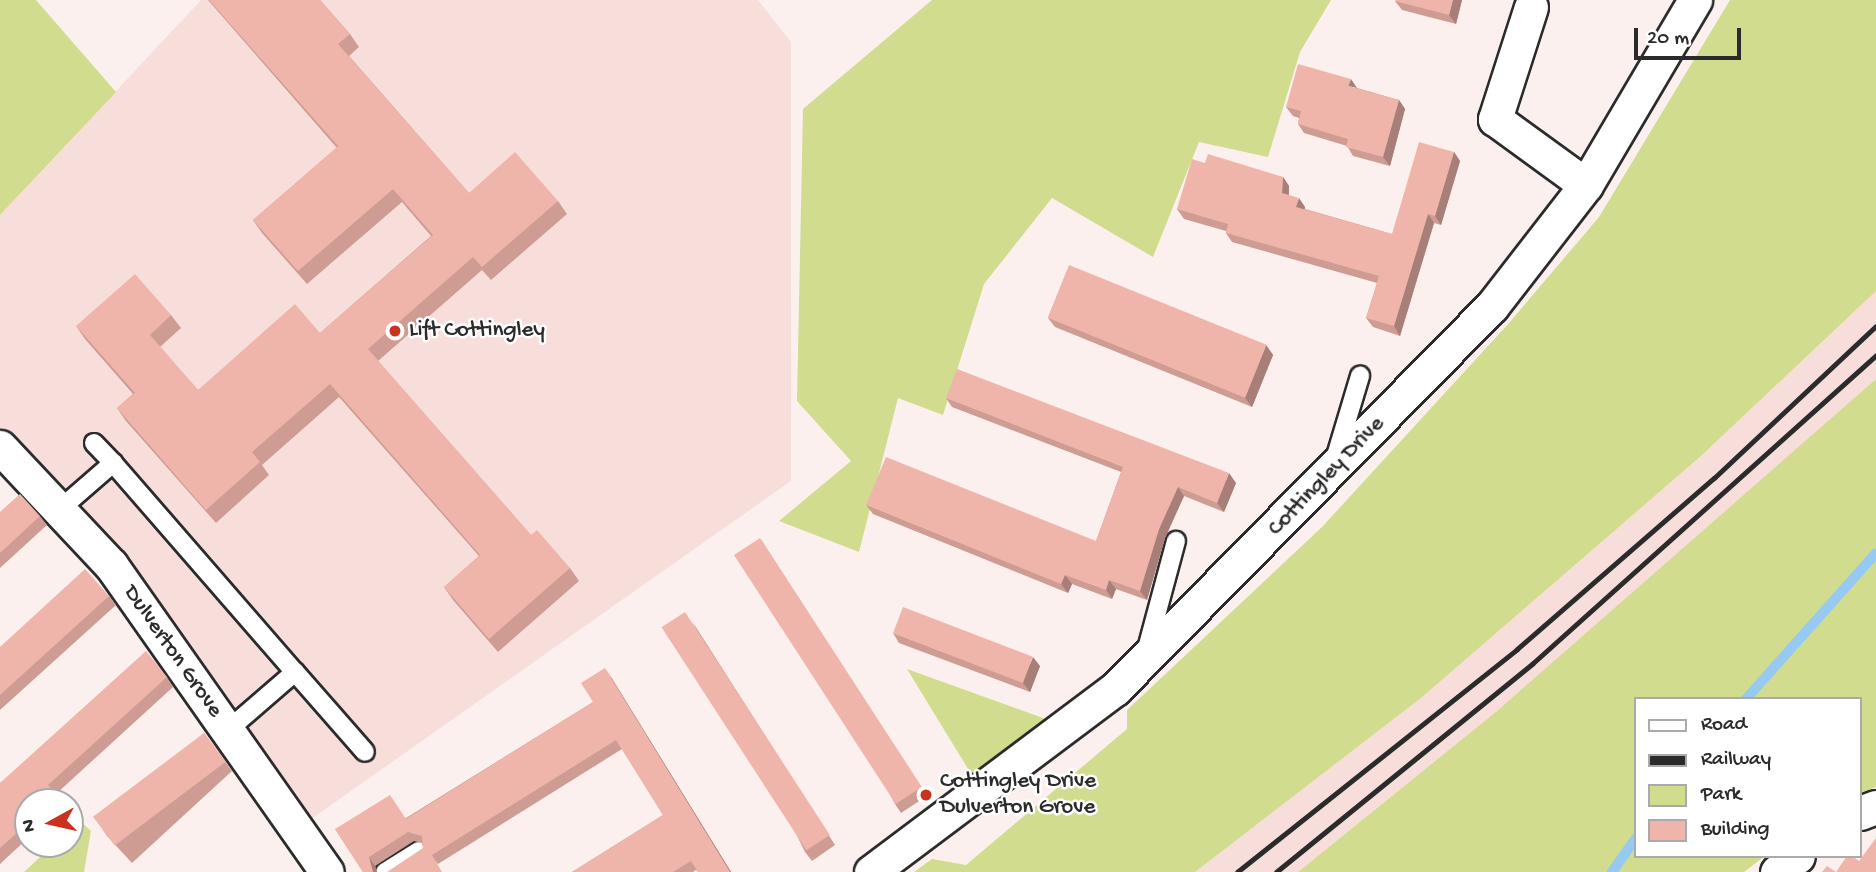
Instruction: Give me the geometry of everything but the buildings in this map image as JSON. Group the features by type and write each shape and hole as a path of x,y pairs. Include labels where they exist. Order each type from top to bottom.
{"street":[{"name":"Cottingley Drive","path":"871,872 1115,689 1330,475 1492,306 1586,185 1695,0"},
{"path":"1531,7 1495,119 1586,185"},
{"name":"Dulverton Grove","path":"0,447 111,565 327,872"},
{"path":"1777,872 1795,858"}],"lane":[{"path":"1330,475 1360,376"},
{"path":"94,443 365,752"},
{"path":"59,510 113,463"},
{"path":"1144,660 1176,541"},
{"path":"228,731 295,672"},
{"path":"385,872 419,851"}],"shaded area":[{"name":"Lift Cottingley","path":"201,0 758,0 791,42 791,481 297,829 0,447 0,215"},
{"path":"1876,291 1876,379 1671,563 1497,711 1298,872 1195,872 1421,698 1701,456"}],"green space":[{"path":"0,0 36,0 116,92 0,215"},
{"path":"932,0 1331,0 1300,52 1268,157 1199,142 1153,257 1052,198 984,284 943,415 898,398 859,552 779,521 851,461 797,401 803,109"},
{"path":"1730,0 1876,0 1876,291 1701,456 1421,698 1195,872 914,872 932,859 966,865 1127,729 1127,710 1322,527 1509,323 1599,217"},
{"path":"1876,379 1876,787 1862,792 1862,697 1634,697 1634,858 1762,858 1744,872 1298,872 1497,711"},
{"path":"907,669 1065,726 981,790"},
{"path":"84,825 91,831 84,872 24,872 39,858 84,858"}],"waterway":[{"path":"1748,697 1876,553"},
{"path":"1612,872 1634,841"}],"railway":[{"path":"1237,872 1517,649 1714,478 1876,326"},
{"path":"1276,872 1533,663 1876,355"}],"place":[{"name":"Lift Cottingley","path":"395,331"},
{"name":"Cottingley Drive Dulverton Grove","path":"926,795"}]}
